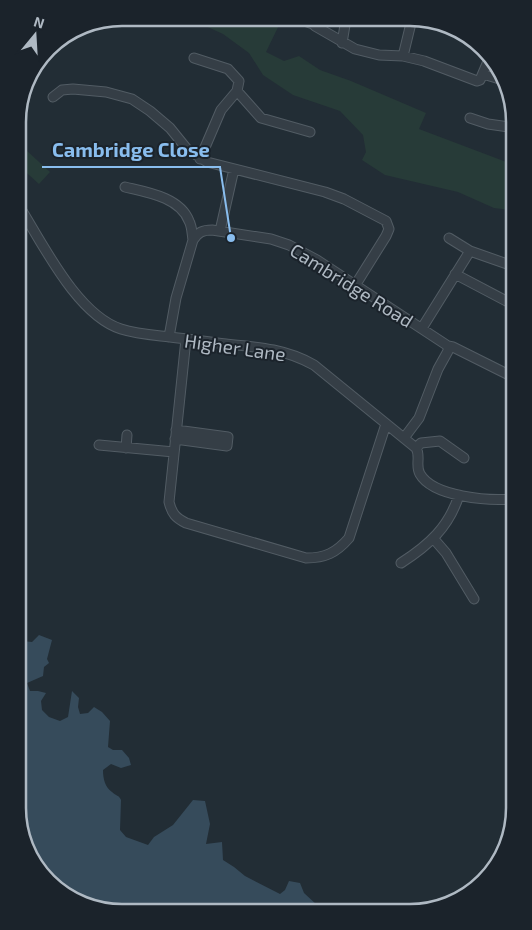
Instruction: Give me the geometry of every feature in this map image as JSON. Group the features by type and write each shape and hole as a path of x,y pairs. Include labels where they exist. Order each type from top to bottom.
{"street":[{"path":"316,26 355,49 379,55 403,56 424,61 477,81 480,80 487,65"},
{"path":"342,43 345,26"},
{"path":"403,56 410,26"},
{"path":"200,159 221,110 237,91 239,81 228,69 201,57"},
{"path":"483,74 495,77"},
{"path":"53,96 62,90 73,89 106,92 132,100 158,118 187,149 206,162 325,192 344,199 386,221 389,230 356,284"},
{"path":"237,91 261,118 310,132"},
{"path":"470,118 506,127"},
{"path":"169,337 176,298 193,240 205,230 216,231 234,169"},
{"path":"125,187 165,199 178,207 189,220 193,240"},
{"name":"Higher Lane","path":"26,217 67,283 81,301 111,325 145,335 267,348 299,357 314,365 416,448"},
{"name":"Cambridge Road","path":"189,220 216,231 271,238 289,245 356,284 448,346 506,374"},
{"path":"449,238 470,250 506,264"},
{"path":"422,328 470,250"},
{"path":"456,274 506,301"},
{"path":"186,339 169,502 171,512 176,518 186,523 306,558 317,558 332,554 349,538 386,424"},
{"path":"404,438 419,418 438,369 448,351 448,346"},
{"path":"126,435 126,448"},
{"path":"175,435 228,437 227,446 175,435"},
{"path":"464,458 440,442 420,443 416,448 419,457 419,472 422,477 435,486 459,495 495,500 506,499"},
{"path":"99,446 174,452"},
{"path":"401,563 416,554 444,527 452,514 459,495"},
{"path":"433,538 446,552 474,599"}],"green space":[{"path":"205,26 279,26 266,52 284,61 299,56 320,70 426,113 419,129 506,162 506,210 494,208 458,192 385,175 362,160 366,152 363,135 340,111 293,95 263,75 249,53 223,34"},
{"path":"26,150 50,172 39,184 26,172"}],"water":[{"path":"39,635 52,640 47,659 49,663 44,667 43,676 27,683 30,691 46,693 41,701 42,710 49,717 60,721 68,717 72,691 79,698 78,707 80,714 88,713 94,707 102,712 110,721 108,747 113,750 122,750 129,758 131,765 121,768 111,764 103,770 106,785 121,800 120,830 126,837 148,845 154,837 173,825 193,800 205,801 210,824 206,844 222,842 223,860 245,876 280,894 285,890 289,881 300,883 304,893 316,904 110,903 80,894 59,880 42,861 36,850 31,839 27,820 26,641 32,642"}],"place":[{"name":"Cambridge Close","path":"231,238"}]}
